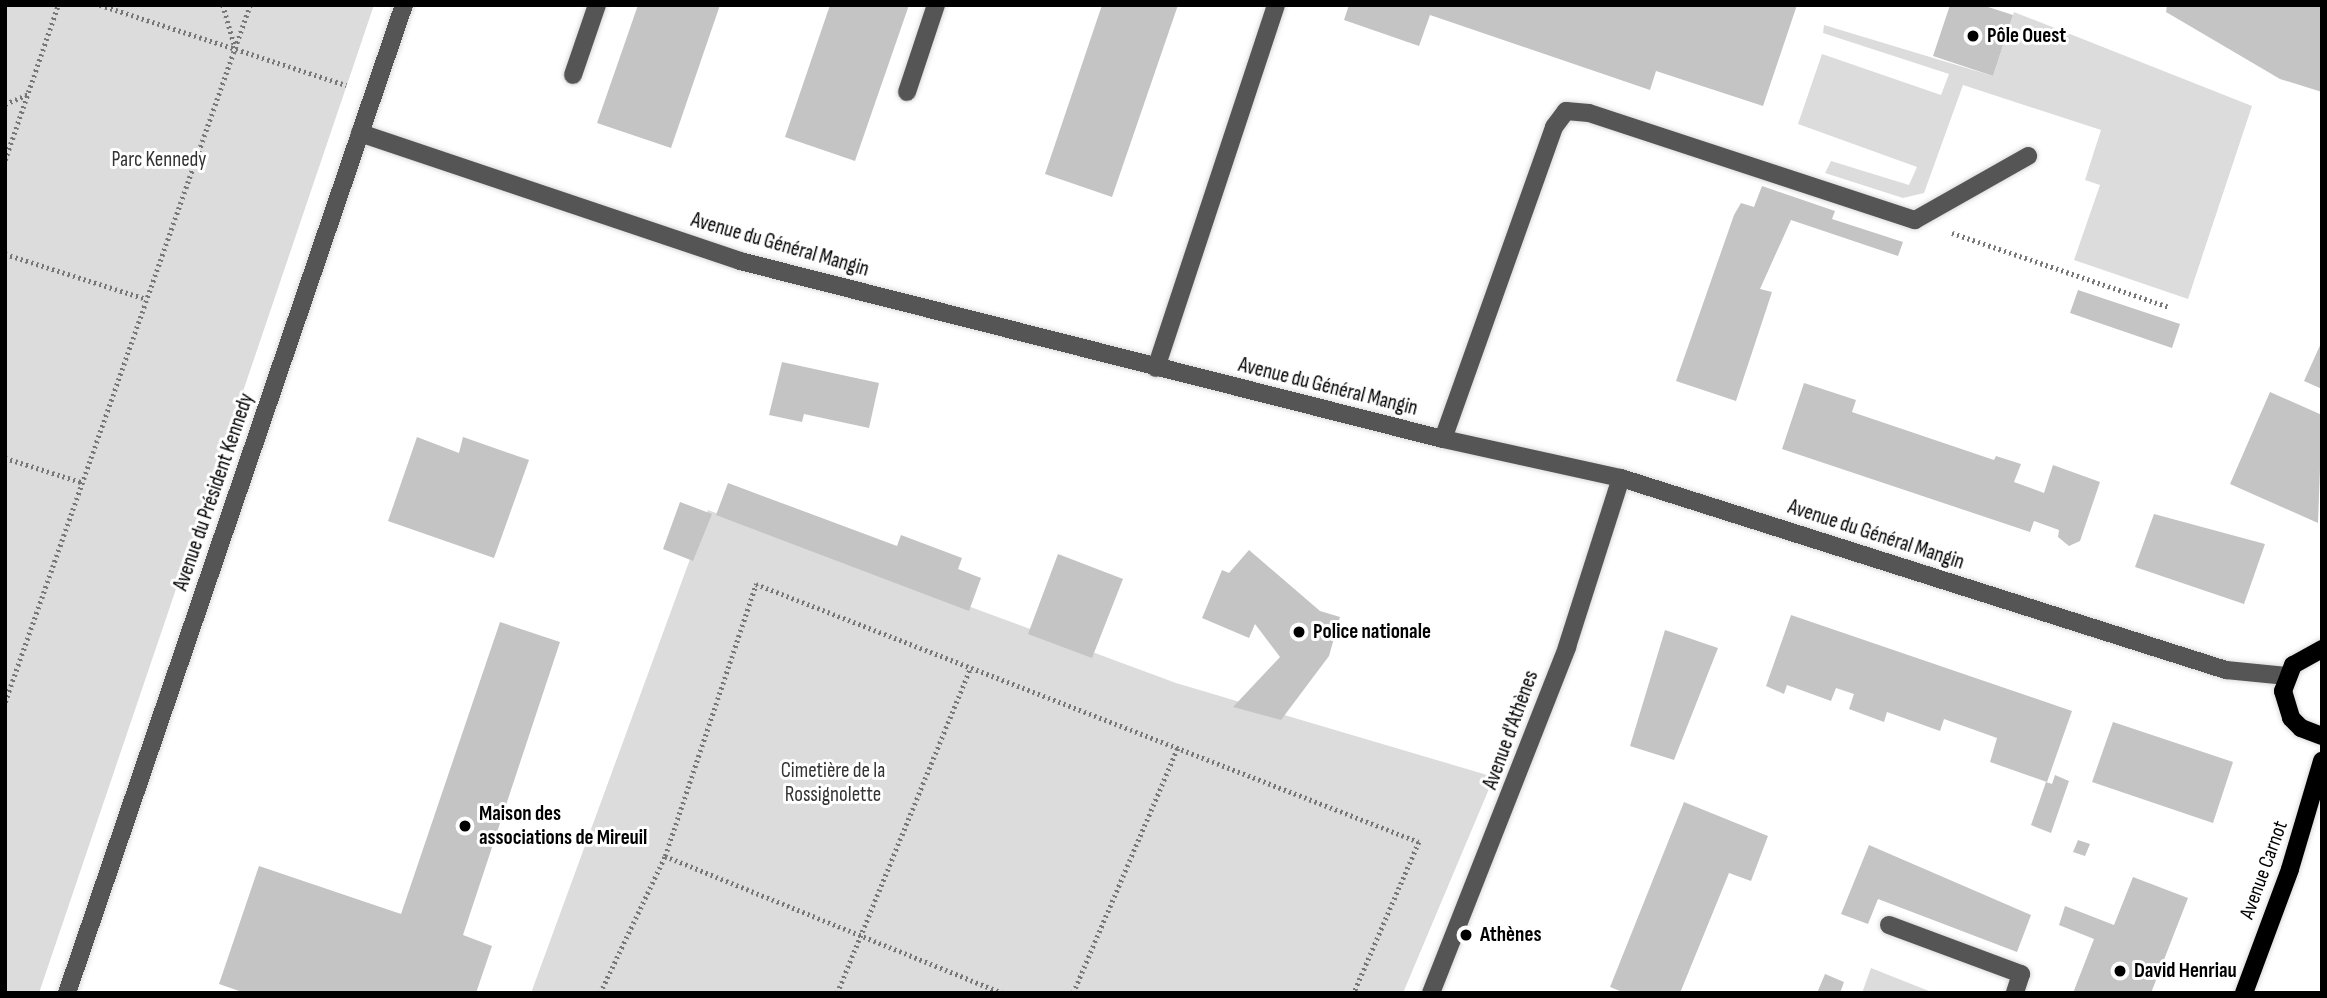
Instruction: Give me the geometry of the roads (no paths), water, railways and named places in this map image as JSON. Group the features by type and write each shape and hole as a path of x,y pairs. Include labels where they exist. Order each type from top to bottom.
{"main road":[{"path":"2322,649 2303,655 2287,676 2284,698 2291,718 2301,729 2322,736"},
{"name":"Avenue Carnot","path":"2244,993 2290,869 2322,761"}],"street":[{"name":"Avenue du Président Kennedy","path":"66,993 404,5"},
{"path":"572,75 597,5"},
{"path":"907,92 936,5"},
{"path":"1156,368 1276,5"},
{"path":"1443,439 1554,127 1566,111 1589,113 1915,220 2028,156"},
{"name":"Avenue du Général Mangin","path":"360,133 740,261 1443,439 1621,478 2225,670 2287,676"},
{"name":"Avenue d'Athènes","path":"1431,993 1567,647 1621,478"},
{"path":"1889,925 2021,974 2015,993"}],"place":[{"name":"Pôle Ouest","path":"1973,36"},
{"name":"Police nationale","path":"1299,632"},
{"name":"Maison des associations de Mireuil","path":"465,826"},
{"name":"Athènes","path":"1466,935"},
{"name":"David Henriau","path":"2120,971"}],"park label":[{"name":"Parc Kennedy","path":"159,160"},
{"name":"Cimetière de la Rossignolette","path":"833,783"}]}
